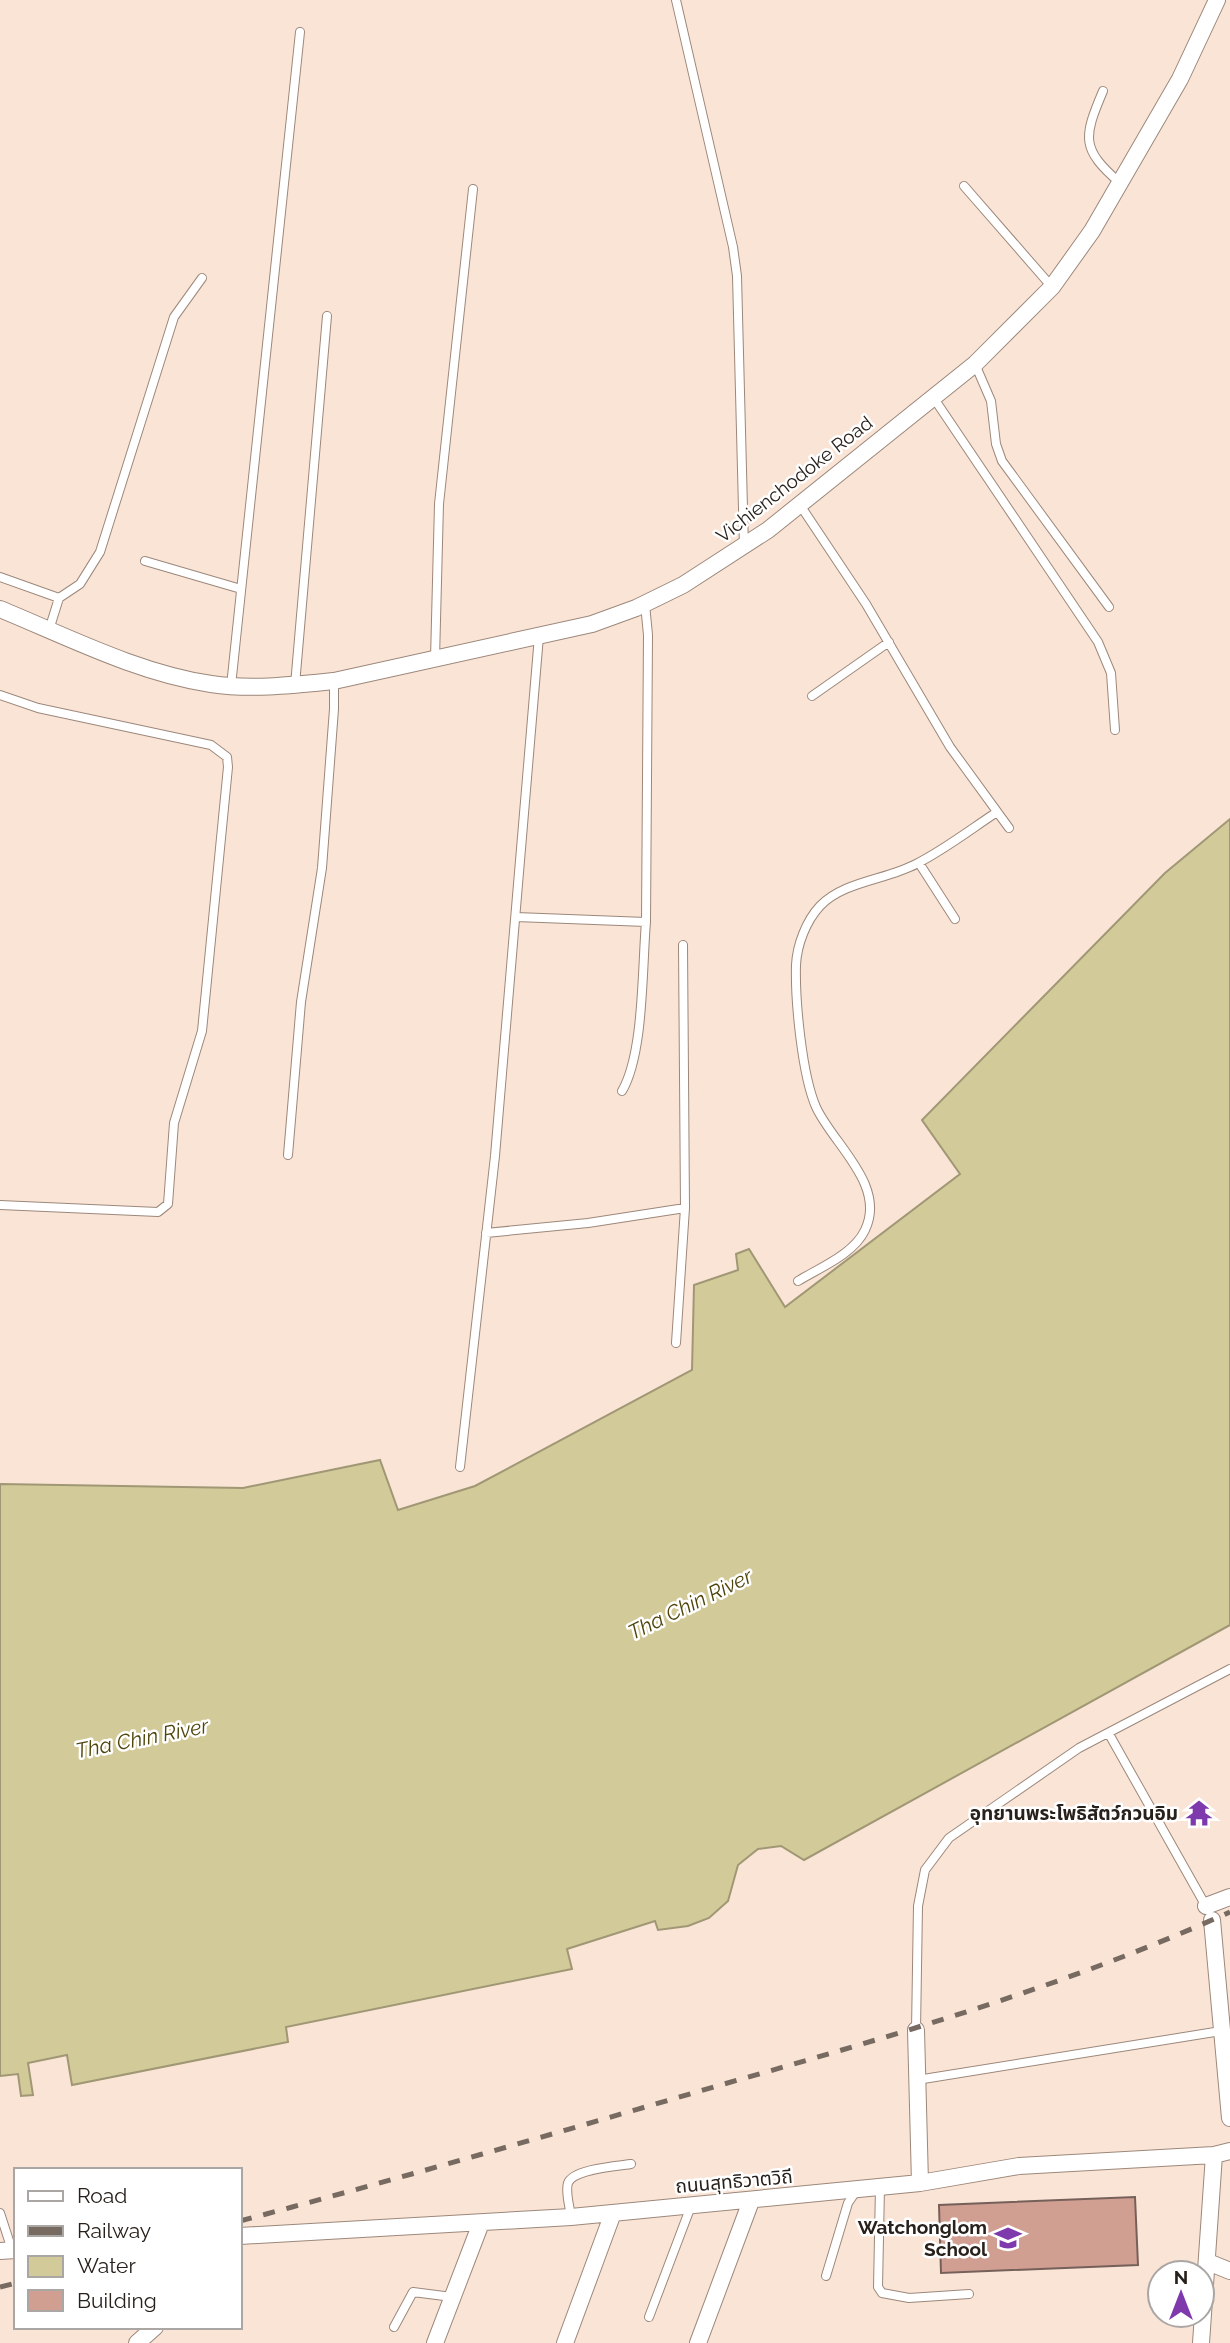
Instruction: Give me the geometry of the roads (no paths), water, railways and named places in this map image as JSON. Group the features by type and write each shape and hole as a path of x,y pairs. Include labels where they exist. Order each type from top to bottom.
{"street":[{"name":"Vichienchodoke Road","path":"0,610 166,673 231,686 295,685 334,681 592,624 645,604 744,548 800,505 975,364 1052,287 1073,261 1180,79 1217,0"},
{"path":"1230,1897 1209,1913 1230,2118"},
{"path":"916,2030 920,2183"},
{"path":"1208,2259 1222,2153"},
{"name":"ถนนสุทธิวาตวิถี","path":"242,2236 571,2217 880,2188 1020,2166 1222,2153"},
{"path":"698,2343 751,2200"},
{"path":"565,2343 613,2213"},
{"path":"435,2343 481,2223"},
{"path":"136,2343 153,2329"}],"lane":[{"path":"676,0 733,247 737,276 744,548"},
{"path":"231,686 300,32"},
{"path":"1103,91 1088,128 1088,143 1093,158 1120,183"},
{"path":"964,186 1052,287"},
{"path":"435,659 439,504 473,190"},
{"path":"49,630 59,598 80,584 100,552 174,317 202,278"},
{"path":"295,685 327,316"},
{"path":"975,364 991,401 996,444 1002,461 1109,607"},
{"path":"933,397 1098,642 1111,673 1115,730"},
{"path":"800,505 889,642 950,747 1009,828"},
{"path":"145,561 241,589"},
{"path":"0,577 59,598"},
{"path":"622,1091 629,1080 634,1055 646,922 648,635 645,604"},
{"path":"460,1467 486,1233 539,636"},
{"path":"812,696 889,642"},
{"path":"288,1155 301,1002 322,868 334,681"},
{"path":"0,695 38,708 211,745 227,757 228,781 202,1031 174,1124 168,1204 158,1212 0,1205"},
{"path":"798,1281 854,1244 865,1230 869,1213 868,1195 862,1181 816,1109 808,1085 796,963 809,921 830,897 919,863 997,812"},
{"path":"919,863 955,919"},
{"path":"516,917 646,922"},
{"path":"677,1343 685,1208 682,946"},
{"path":"486,1233 588,1223 685,1208"},
{"path":"916,2030 918,1906 925,1870 949,1838 1079,1748 1230,1670"},
{"path":"1110,1734 1209,1913"},
{"path":"918,2080 1221,2031"},
{"path":"571,2217 567,2185 570,2178 579,2173 631,2164"},
{"path":"880,2188 878,2287 881,2293 909,2298 969,2294"},
{"path":"826,2276 848,2203 857,2190"},
{"path":"649,2317 691,2206"},
{"path":"0,2213 9,2250"},
{"path":"394,2327 413,2292 452,2297"}],"water":[{"name":"Tha Chin River","path":"1230,819 1230,1625 804,1860 781,1846 758,1849 738,1865 728,1901 709,1918 688,1926 658,1930 655,1921 567,1949 572,1969 286,2027 288,2042 72,2085 67,2055 28,2063 33,2095 21,2096 18,2074 0,2076 0,1484 243,1488 380,1460 398,1510 475,1486 692,1370 694,1285 738,1270 736,1254 749,1249 785,1307 960,1174 922,1120 1165,873"}],"railway":[{"path":"242,2220 916,2028 1106,1963 1230,1912"},
{"path":"0,2287 14,2284"}],"place":[{"name":"อุทยานพระโพธิสัตว์กวนอิม","path":"1199,1813"},
{"name":"Watchonglom School","path":"1008,2238"}]}
